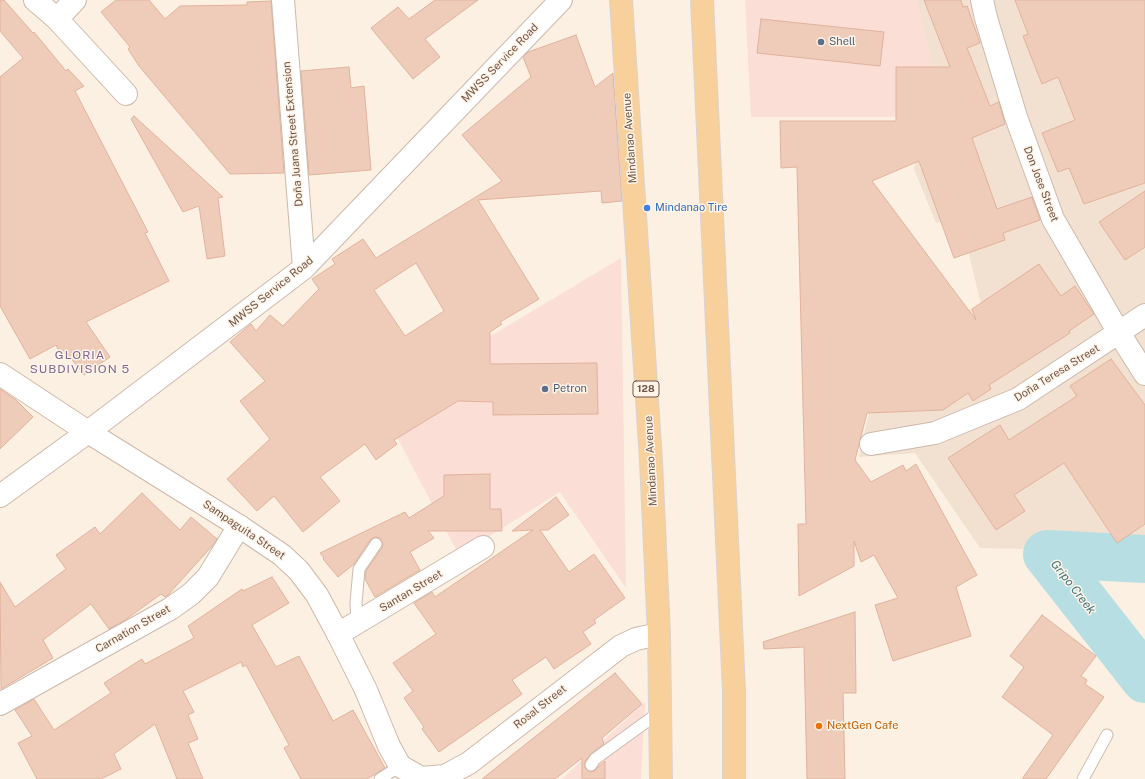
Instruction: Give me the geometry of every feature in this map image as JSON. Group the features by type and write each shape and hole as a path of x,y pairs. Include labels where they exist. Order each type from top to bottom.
{"main road":[{"name":"Mindanao Avenue","path":"621,0 651,461 659,634 661,779"},
{"path":"702,0 734,691 734,779"}],"street":[{"path":"35,0 56,19 126,94"},
{"path":"56,19 75,0"},
{"name":"Doña Juana Street Extension","path":"282,0 304,268"},
{"name":"MWSS Service Road","path":"0,496 88,432 304,268 561,0"},
{"name":"Don Jose Street","path":"982,0 1016,117 1053,219 1119,334 1145,374"},
{"name":"Doña Teresa Street","path":"871,444 935,433 1018,399 1119,334 1145,315"},
{"name":"Sampaguita Street","path":"0,374 88,432 239,526 282,555 299,571 317,595 338,634 366,690 389,746 400,766"},
{"name":"Carnation Street","path":"0,704 170,609 191,594 208,577 239,526"},
{"name":"Santan Street","path":"338,634 483,547"},
{"name":"Rosal Street","path":"420,779 445,776 469,763 621,646 636,639 659,634"},
{"path":"400,766 420,779"}],"lane":[{"path":"357,623 356,603 359,569 376,544"},
{"path":"591,765 595,759 661,711"},
{"path":"1083,779 1107,735"},
{"path":"380,779 400,766"}],"shaded area":[{"path":"745,0 917,0 944,117 751,117"},
{"path":"917,0 1145,0 1145,552 980,548 915,453 859,457 883,351 981,304 960,218 936,223 914,169 922,124 944,117"},
{"path":"621,258 626,588 560,492 459,555 379,403"},
{"path":"645,702 641,779 562,779"}],"building":[{"path":"0,0 4,0 33,33 34,32 66,71 68,69 84,86 75,91 148,232 145,233 169,281 86,322 110,357 84,375 66,352 61,355 56,345 30,359 0,306 0,77 23,58 0,31"},
{"path":"116,0 149,0 165,19 180,6 247,5 247,2 271,1 284,173 230,174 139,66 128,49 130,47 101,12"},
{"path":"435,0 478,0 425,39 440,57 413,79 371,28 398,7 409,19"},
{"path":"924,0 961,0 963,7 967,6 980,43 967,48 990,106 999,102 1005,124 972,138 997,209 1032,197 1040,220 1003,233 1005,240 954,258 919,161 872,181 976,320 972,309 1039,264 1061,296 1075,286 1094,314 1069,331 1070,333 989,385 991,389 973,401 968,393 943,410 867,413 855,460 871,482 903,465 906,471 916,464 977,575 956,587 971,636 893,661 875,605 898,598 874,555 861,562 854,541 854,566 799,596 798,524 806,524 797,167 781,168 780,121 896,121 896,67 950,67"},
{"path":"1015,0 1145,0 1145,183 1084,204 1069,168 1058,172 1042,133 1075,120 1058,77 1042,84 1023,36 1028,34"},
{"name":"Shell","path":"761,19 884,32 880,66 757,53"},
{"path":"576,35 595,87 613,73 622,201 602,203 601,191 478,200 539,299 500,322 502,324 490,332 490,364 597,363 598,414 493,415 493,402 458,401 394,440 397,444 376,460 365,444 320,477 340,501 303,532 274,496 257,511 227,479 270,439 240,401 265,381 230,342 251,324 256,331 270,315 283,326 319,289 312,279 335,264 332,259 363,239 376,258 502,181 462,135 531,77 523,57 528,52","holes":["416,263 444,311 405,336 374,290"]},
{"path":"349,67 351,88 364,86 371,170 309,175 301,71"},
{"path":"134,116 223,197 218,198 225,256 207,259 199,206 183,212 131,119"},
{"path":"1145,191 1145,247 1125,260 1099,222"},
{"path":"1111,359 1145,405 1145,524 1117,543 1064,463 1014,495 1025,511 996,530 948,458 1000,425 1009,440 1077,396 1070,386"},
{"path":"0,389 16,400 33,417 0,449"},
{"path":"490,474 490,509 501,509 502,531 428,531 434,538 410,552 420,570 375,597 365,579 366,571 382,548 383,544 380,538 376,537 370,540 354,564 338,577 320,553 405,512 409,518 444,496 444,475"},
{"path":"142,493 180,530 191,517 217,539 213,545 168,595 165,597 161,594 125,620 109,629 91,604 43,640 53,658 1,689 0,582 15,607 66,569 56,555 95,527 100,534"},
{"path":"556,497 569,515 548,530 540,530 569,572 594,554 625,598 594,620 596,623 583,632 591,644 554,669 546,657 512,680 522,694 439,752 422,729 424,727 404,698 413,691 393,663 436,634 414,603 432,592 435,597 533,530 512,531"},
{"path":"272,577 289,603 252,625 276,667 299,656 333,721 353,710 385,768 367,779 301,779 284,748 289,745 246,665 243,667 241,662 183,691 194,712 188,715 198,739 188,743 203,779 177,779 155,724 114,754 121,769 101,779 37,779 18,743 32,736 15,710 34,699 54,730 111,693 104,683 142,659 145,664 194,638 188,626 242,589 243,591"},
{"path":"855,612 856,693 843,693 845,779 807,779 804,647 764,649 763,642"},
{"path":"1042,615 1096,656 1081,676 1087,680 1085,684 1104,697 1046,779 1022,779 1053,735 1002,697 1024,667 1010,656"},
{"path":"615,673 642,704 602,738 604,744 591,754 585,761 585,768 591,772 605,761 605,779 582,779 582,758 555,779 482,779"}],"waterway":[{"name":"Gripo Creek","path":"1145,559 1047,554 1145,679"}],"place":[{"name":"Shell","path":"821,42"},
{"name":"Mindanao Tire","path":"647,208"},
{"name":"Petron","path":"545,389"},
{"name":"NextGen Cafe","path":"819,726"}],"district":[{"name":"GLORIA SUBDIVISION 5","path":"80,362"}]}
